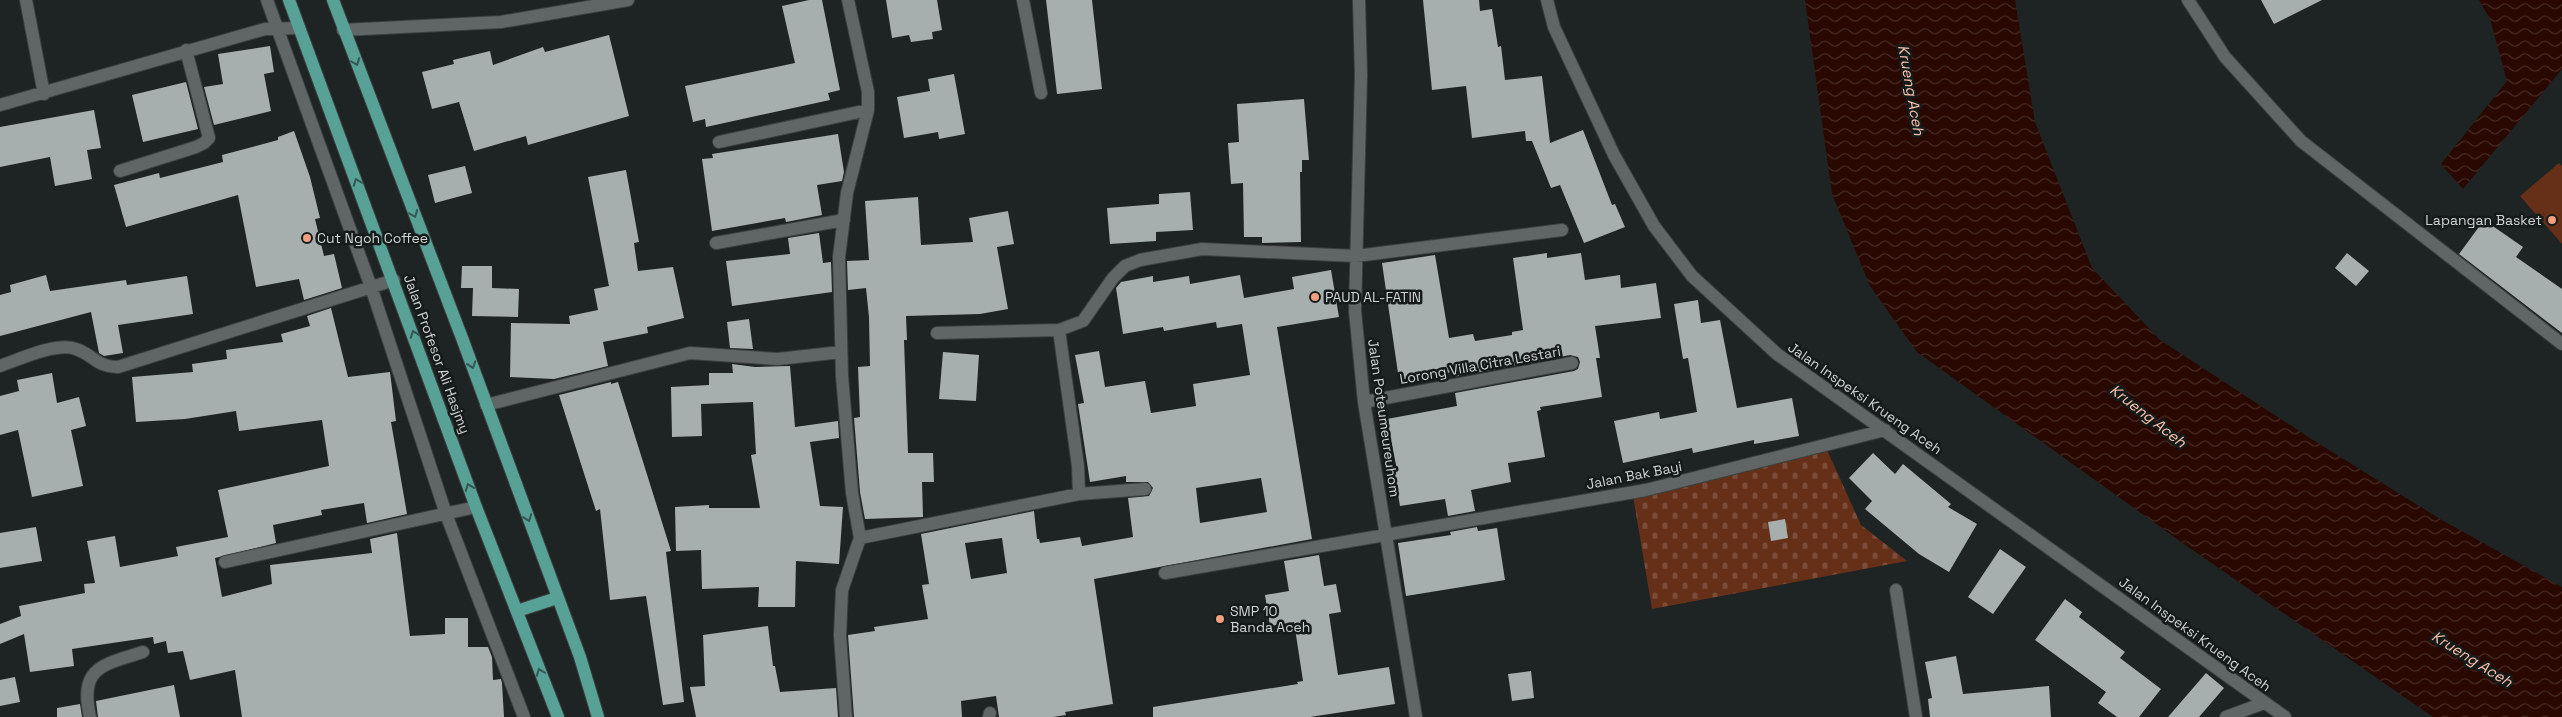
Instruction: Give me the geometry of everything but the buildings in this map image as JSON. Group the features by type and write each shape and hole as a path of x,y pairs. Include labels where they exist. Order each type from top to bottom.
{"main road":[{"name":"Jalan Profesor Ali Hasjmy","path":"289,0 394,280 476,507 558,717"},
{"name":"Jalan Profesor Ali Hasjmy","path":"333,0 462,338 580,657 598,717"},
{"path":"517,611 557,598"}],"street":[{"path":"26,0 44,94"},
{"path":"267,0 371,287 446,514 524,717"},
{"path":"343,30 502,22 628,0"},
{"path":"846,717 840,634 842,590 860,538 852,493 841,352 839,257 847,193 868,110 868,92 848,0"},
{"path":"1023,0 1040,93"},
{"name":"Jalan Poteumeureuhom","path":"1359,0 1361,74 1355,310 1364,402 1416,717"},
{"name":"Jalan Inspeksi Krueng Aceh","path":"1547,0 1554,27 1614,155 1654,226 1671,251 1692,276 1777,354 2285,717"},
{"path":"2188,0 2225,57 2301,141 2562,344"},
{"path":"0,105 44,94 186,50 265,28 299,28"},
{"path":"120,171 196,147 208,138 186,50"},
{"path":"719,142 868,110"},
{"path":"716,244 844,220"},
{"path":"937,333 1059,330 1083,321 1113,278 1125,266 1140,260 1202,248 1356,256 1562,230"},
{"path":"0,366 60,346 74,348 86,353 103,366 118,367 394,280"},
{"path":"1059,330 1078,466 1079,494"},
{"path":"486,405 690,353 778,359 841,352"},
{"name":"Lorong Villa Citra Lestari","path":"1364,402 1572,363"},
{"name":"Jalan Bak Bayi","path":"1165,573 1386,533 1646,490 1885,430"},
{"path":"860,538 1079,494 1145,489"},
{"path":"225,562 476,507"},
{"path":"1896,590 1916,717"},
{"path":"90,717 85,696 89,680 98,669 142,652"},
{"path":"2226,717 2264,703"}],"green space":[{"name":"Lapangan Basket","path":"2559,163 2562,166 2562,244 2520,196"},
{"path":"1827,450 1861,525 1907,561 1652,609 1633,496"}],"water":[{"name":"Krueng Aceh","path":"1805,0 2015,0 2035,122 2092,268 2160,340 2313,440 2440,519 2562,587 2562,717 2433,717 2184,544 1917,352 1870,286 1832,194"},
{"path":"2479,0 2562,0 2562,69 2463,189 2441,164 2507,81 2490,19"}],"place":[{"name":"Lapangan Basket","path":"2552,220"},
{"name":"Cut Ngoh Coffee","path":"307,238"},
{"name":"PAUD AL-FATIN","path":"1315,297"},
{"name":"SMP 10 Banda Aceh","path":"1220,619"}]}
